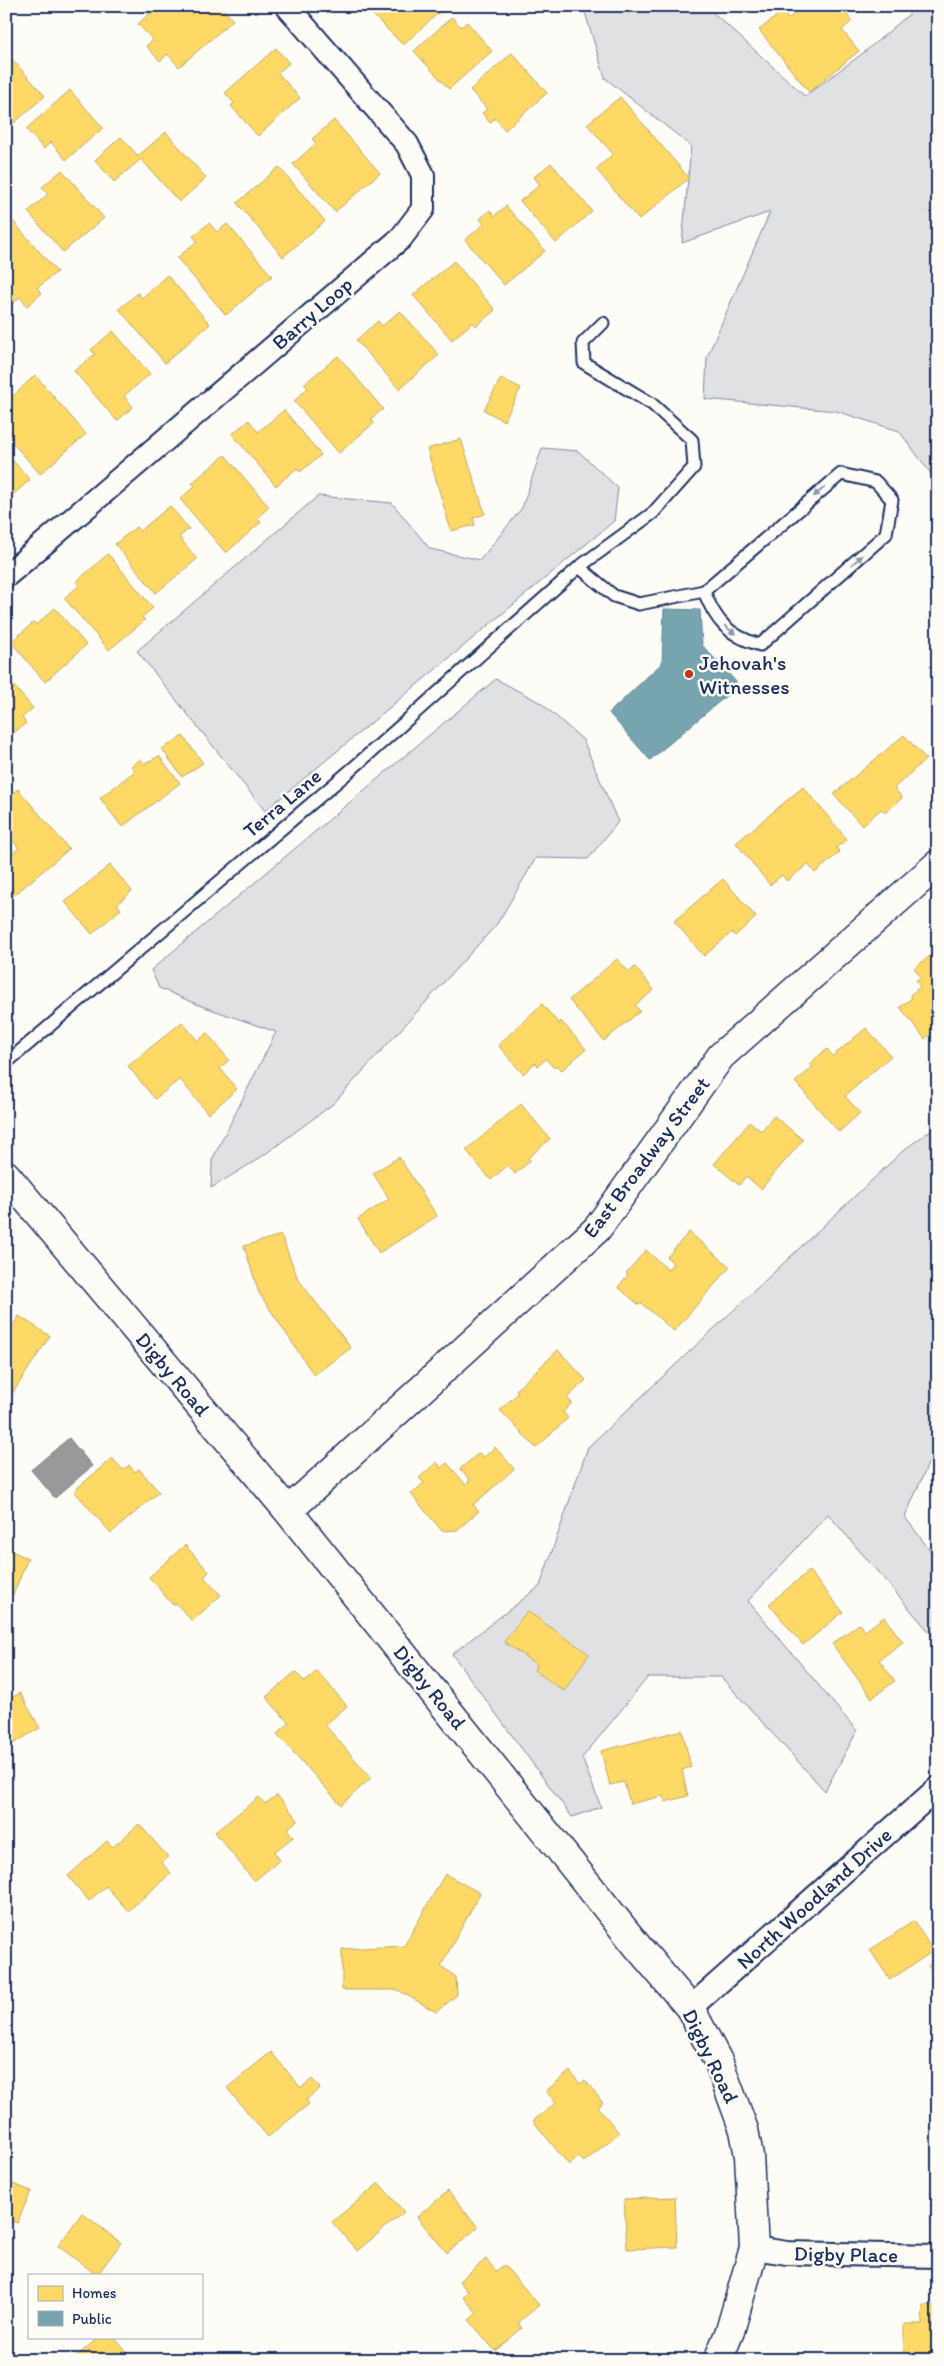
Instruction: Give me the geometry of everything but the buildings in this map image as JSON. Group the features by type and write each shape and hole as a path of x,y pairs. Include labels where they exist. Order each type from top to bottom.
{"street":[{"name":"Barry Loop","path":"6,576 401,238 422,209 423,175 406,144 287,6"},
{"name":"East Broadway Street","path":"288,1511 597,1229 721,1056 938,864"},
{"name":"Digby Road","path":"6,1175 288,1511 638,1947 690,2008 719,2063 744,2130 749,2156 754,2248 730,2331 718,2360"},
{"name":"North Woodland Drive","path":"690,2008 938,1788"},
{"name":"Digby Place","path":"754,2248 788,2253 938,2256"}],"lane":[{"name":"Terra Lane","path":"6,1063 352,769 579,568 653,513 694,467 692,440 652,404 584,363 583,343 603,323"},
{"path":"579,568 614,596 639,604 704,591 841,474 876,482 892,500 886,534 760,645 743,640 726,628 711,610 704,591"}],"shaded area":[{"path":"583,6 706,6 805,96 862,54 919,6 938,6 938,483 899,431 836,411 705,399 707,357 770,212 682,243 691,146 605,78"},
{"path":"542,448 578,451 618,488 614,521 265,811 137,651 318,496 392,503 430,549 480,560 522,508"},
{"path":"496,679 541,703 583,740 618,822 588,859 536,858 497,924 333,1104 260,1158 211,1188 212,1160 276,1032 199,1005 159,988 151,970"},
{"path":"938,1125 938,1453 932,1455 905,1517 938,1561 938,1642 828,1514 748,1601 857,1731 825,1791 721,1677 648,1677 582,1758 601,1807 572,1817 452,1654 540,1586 588,1447 905,1149"}],"place":[{"name":"Jehovah's Witnesses","path":"689,674"}]}
